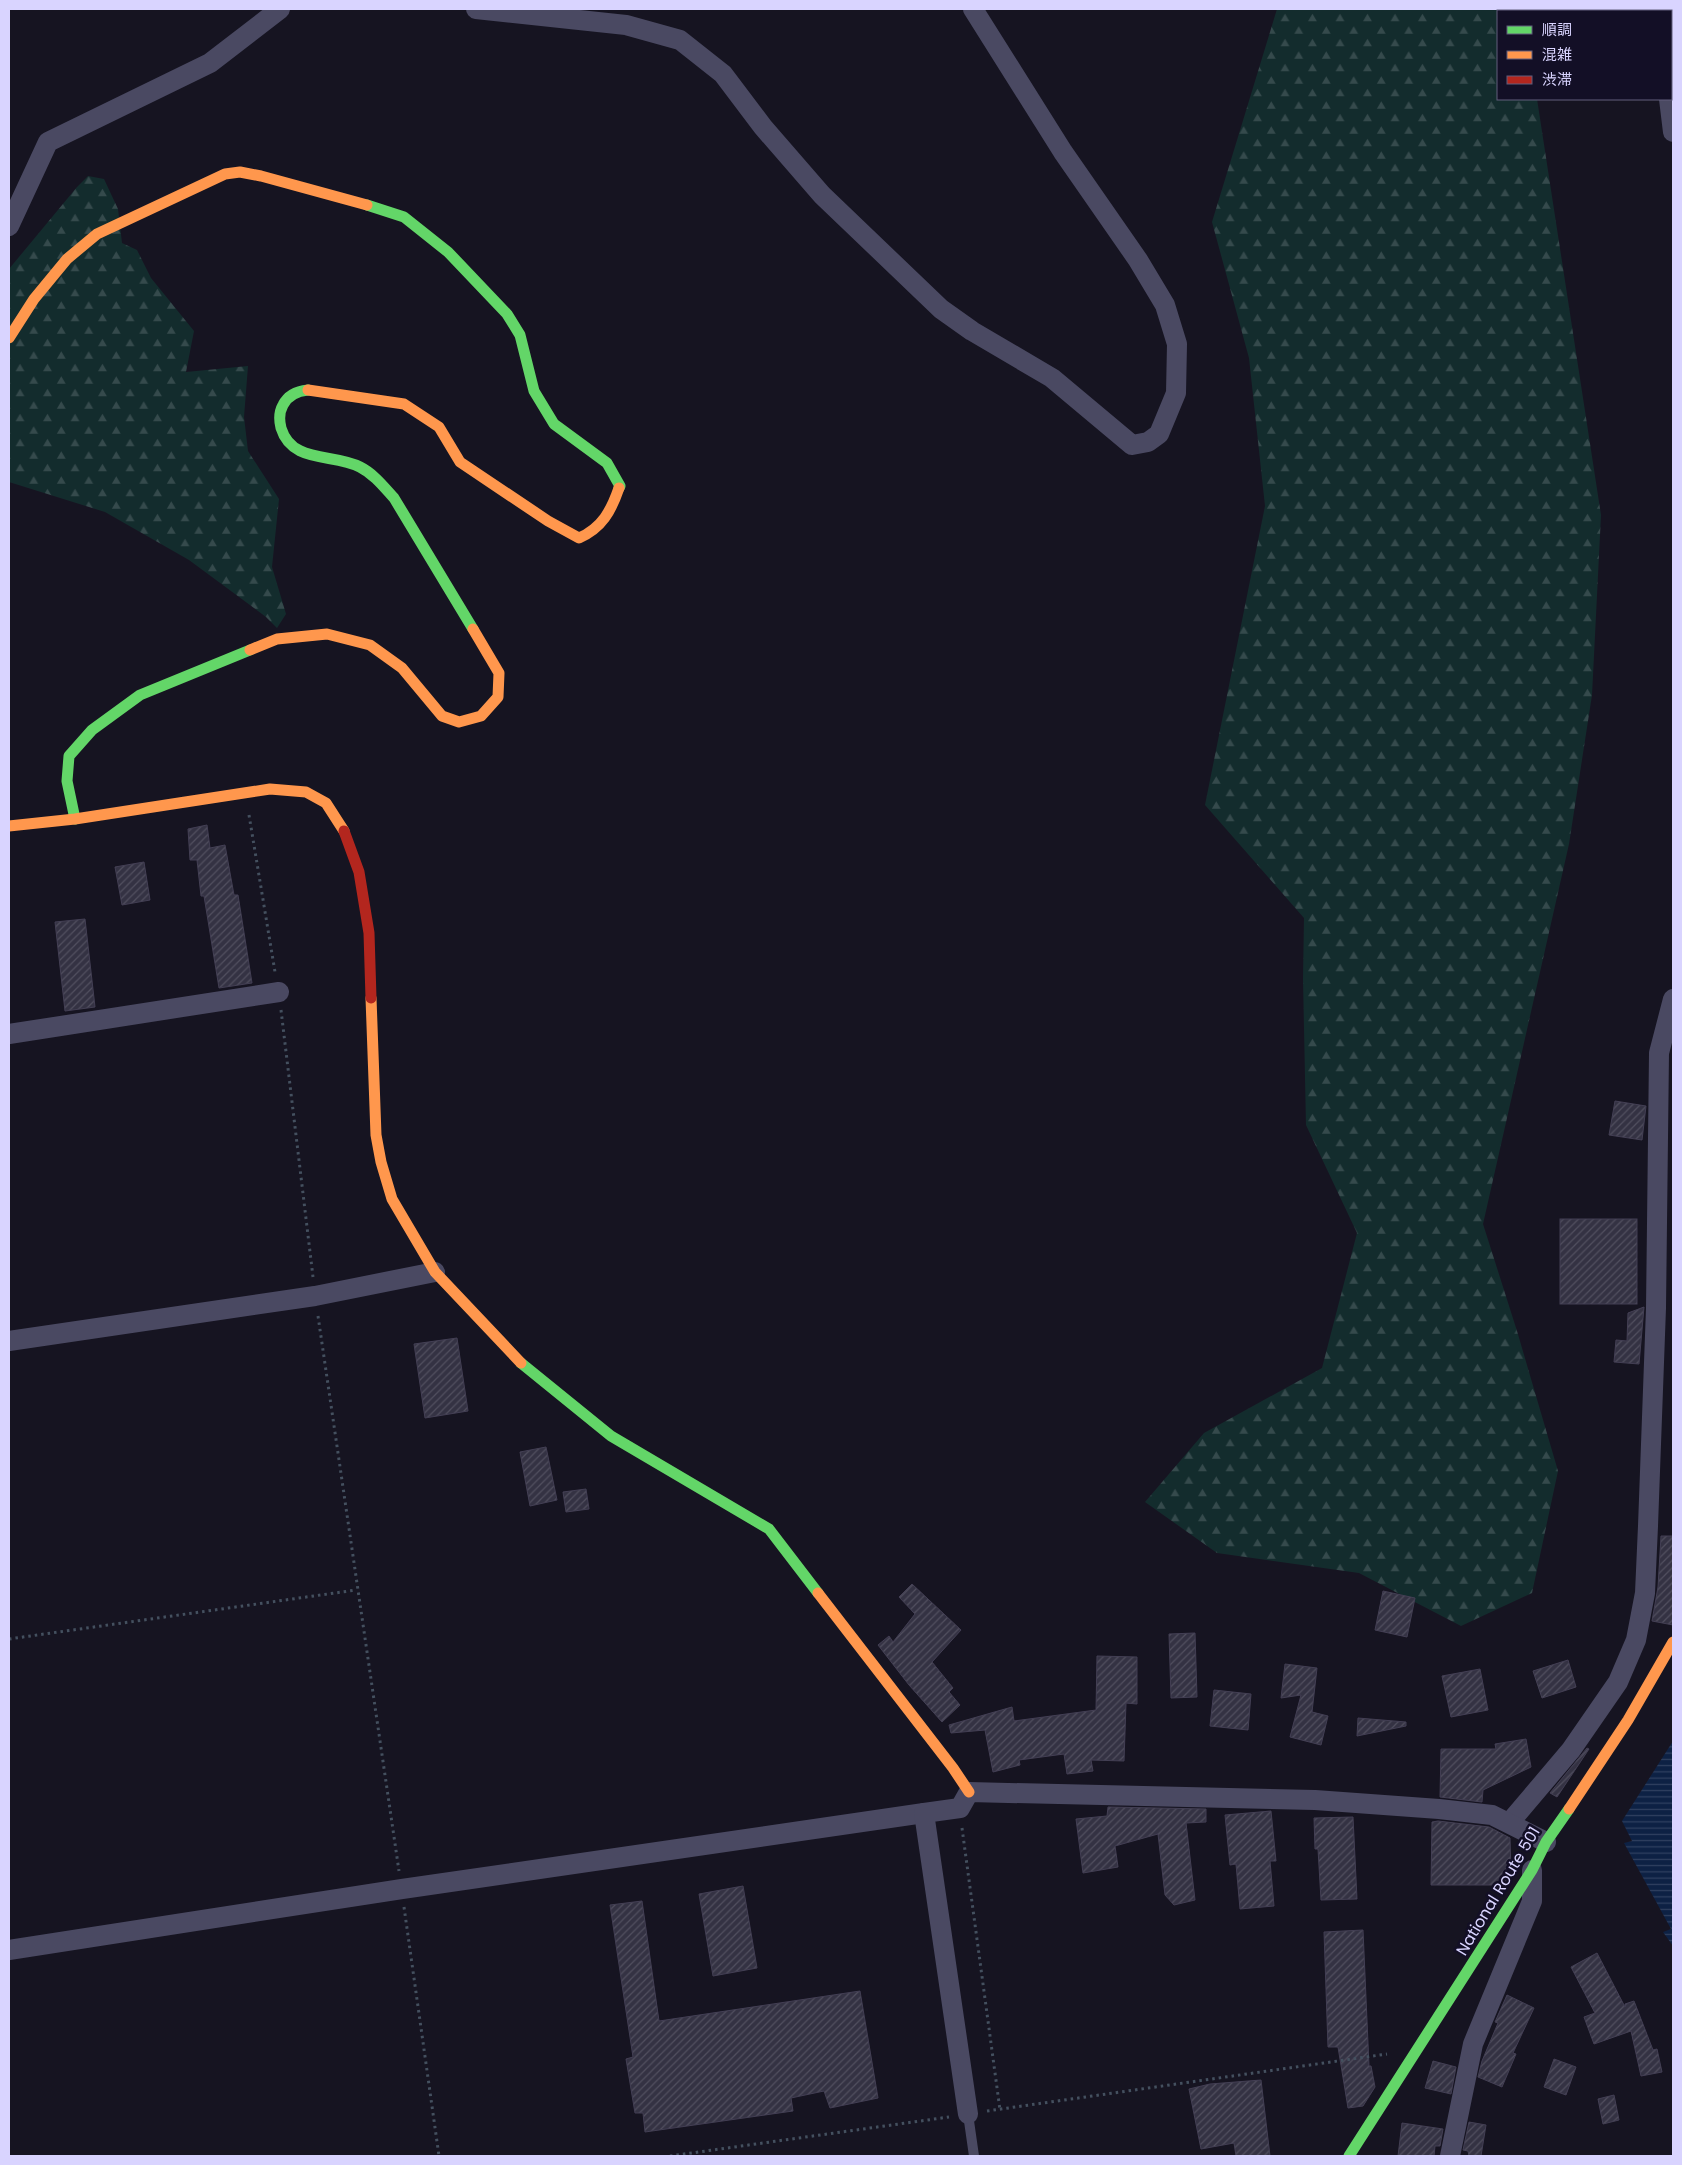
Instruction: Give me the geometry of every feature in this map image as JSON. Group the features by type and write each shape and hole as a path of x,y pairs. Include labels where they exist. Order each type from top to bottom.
{"main road":[{"path":"9,338 34,299 68,259 97,234 225,174 240,172 261,176 358,202 404,217 448,252 507,314 520,335 534,391 554,424 607,463 620,486 610,512 592,533 579,538 548,521 460,462 440,427 404,404 307,390 295,391 282,404 279,422 288,441 298,451 356,464 379,482 394,498 499,673 498,697 481,716 459,722 442,716 402,668 370,645 327,634 277,639 140,695 92,730 69,756 67,781 75,819"},
{"path":"9,826 75,819 270,789 306,792 326,804 343,827 359,872 368,933 376,1135 381,1162 392,1199 435,1272 513,1356 611,1436 769,1529 953,1768 964,1800"},
{"name":"National Route 501","path":"1349,2156 1532,1870 1546,1842 1628,1720 1673,1642"}],"street":[{"path":"9,226 48,142 210,63 280,9"},
{"path":"476,9 626,25 680,40 724,74 763,126 822,195 941,309 972,331 1052,378 1132,445 1148,442 1159,434 1176,394 1177,344 1165,306 1138,260 1063,152 973,9"},
{"path":"1669,100 1673,132"},
{"path":"9,1034 279,992"},
{"path":"1510,1822 1571,1750 1618,1682 1636,1640 1645,1593 1649,1516 1656,1308 1659,1053 1673,999"},
{"path":"9,1341 315,1296 435,1272"},
{"path":"9,1950 924,1813 964,1800 1315,1800 1492,1815 1510,1822 1546,1842"},
{"path":"924,1813 968,2114"},
{"path":"1450,2156 1473,2044 1532,1901 1532,1870"}],"lane":[{"path":"968,2114 974,2156"}],"path":[{"path":"246,793 279,992 315,1296 439,2156"},
{"path":"9,1639 356,1590"},
{"path":"964,1800 1000,2110"},
{"path":"670,2156 1418,2050"}],"green space":[{"path":"1277,9 1527,9 1497,10 1497,100 1537,100 1601,515 1592,695 1569,844 1483,1224 1558,1471 1532,1593 1461,1626 1359,1573 1217,1553 1145,1502 1204,1433 1322,1368 1357,1233 1306,1125 1303,979 1304,918 1205,805 1265,506 1249,358 1212,222"},
{"path":"88,176 104,179 118,209 122,243 137,250 151,278 194,331 186,372 248,366 244,417 248,451 279,499 272,567 286,614 277,628 266,617 189,560 105,512 9,482 9,269"}],"water":[{"path":"1673,1741 1673,1946 1663,1932 1671,1929 1624,1843 1632,1841 1622,1821"}],"building":[{"path":"207,825 210,848 225,845 234,895 238,895 252,983 219,988 204,896 201,896 197,860 190,860 188,829"},
{"path":"144,862 150,900 122,905 115,867"},
{"path":"85,919 95,1007 65,1011 55,922"},
{"path":"1615,1101 1646,1106 1642,1140 1609,1135"},
{"path":"1560,1219 1637,1219 1637,1304 1560,1304"},
{"path":"1644,1307 1639,1364 1614,1362 1616,1340 1627,1341 1628,1313"},
{"path":"457,1338 468,1411 425,1418 414,1344"},
{"path":"546,1447 557,1500 530,1506 520,1452"},
{"path":"586,1489 589,1509 566,1512 563,1492"},
{"path":"1661,1536 1673,1536 1673,1625 1652,1621 1658,1587"},
{"path":"912,1584 961,1630 932,1662 953,1688 949,1692 960,1705 942,1722 909,1685 878,1645 889,1636 893,1642 915,1614 899,1597"},
{"path":"1383,1591 1415,1598 1407,1637 1375,1630"},
{"path":"1195,1633 1197,1697 1171,1698 1169,1634"},
{"path":"1097,1656 1137,1657 1137,1704 1126,1703 1124,1761 1091,1760 1093,1771 1067,1774 1064,1754 1019,1760 1020,1765 993,1772 985,1730 951,1733 949,1725 1012,1707 1014,1721 1096,1710"},
{"path":"1568,1660 1576,1687 1542,1698 1533,1671"},
{"path":"1285,1664 1317,1668 1312,1712 1328,1716 1321,1745 1290,1737 1301,1695 1281,1698"},
{"path":"1480,1669 1488,1710 1451,1717 1442,1676"},
{"path":"1214,1690 1251,1694 1248,1730 1210,1726"},
{"path":"1358,1718 1406,1722 1406,1726 1357,1736"},
{"path":"1526,1739 1531,1767 1483,1790 1482,1802 1440,1797 1441,1749 1496,1749 1495,1744"},
{"path":"1587,1748 1589,1749 1557,1797 1550,1793"},
{"path":"1108,1807 1206,1809 1206,1822 1186,1823 1195,1900 1174,1905 1165,1895 1158,1834 1115,1846 1118,1867 1083,1873 1076,1819 1107,1816"},
{"path":"1271,1811 1276,1861 1270,1861 1274,1906 1240,1909 1236,1864 1230,1865 1225,1815"},
{"path":"1353,1817 1357,1899 1321,1900 1318,1849 1315,1849 1314,1818"},
{"path":"1438,1821 1489,1827 1510,1838 1511,1875 1504,1885 1431,1885 1432,1822"},
{"path":"743,1886 757,1968 713,1976 699,1894"},
{"path":"642,1901 659,2021 860,1991 878,2098 830,2108 824,2091 791,2098 793,2111 645,2132 643,2113 635,2113 626,2059 633,2057 610,1905"},
{"path":"1363,1930 1369,2066 1371,2066 1375,2087 1363,2106 1348,2108 1338,2047 1328,2047 1324,1932"},
{"path":"1597,1953 1625,2007 1625,2004 1634,2001 1653,2050 1657,2049 1662,2072 1641,2076 1631,2031 1594,2044 1584,2017 1595,2013 1571,1967"},
{"path":"1507,1995 1534,2008 1513,2053 1516,2054 1502,2087 1478,2077 1482,2061 1498,2023 1495,2022"},
{"path":"1554,2059 1576,2067 1566,2095 1544,2087"},
{"path":"1433,2061 1456,2067 1451,2094 1425,2088"},
{"path":"1261,2080 1270,2156 1236,2156 1234,2143 1201,2149 1189,2089 1210,2084"},
{"path":"1614,2095 1619,2120 1603,2124 1598,2099"},
{"path":"1469,2122 1486,2125 1481,2156 1469,2156 1468,2151 1463,2150"},
{"path":"1402,2123 1443,2129 1440,2146 1435,2146 1434,2156 1398,2156"}],"traffic: fast":[{"path":"367,205 404,217 448,252 507,314 520,335 534,391 554,424 607,463 620,486 619,488"},
{"path":"308,390 290,396 282,408 280,425 286,439 294,447 314,456 338,460 360,467 378,481 394,498 473,629"},
{"path":"75,819 67,781 69,756 92,730 140,695 250,650"},
{"path":"521,1363 611,1436 769,1529 818,1593"},
{"path":"1349,2156 1532,1870 1546,1842 1569,1809"}],"traffic: slow":[{"path":"9,338 34,299 67,259 97,234 225,174 240,172 261,176 367,205"},
{"path":"308,390 404,404 439,427 460,462 548,521 579,538 594,529 605,518 619,488"},
{"path":"250,650 277,639 327,634 370,645 402,668 442,716 459,722 481,716 498,697 499,673 473,629"},
{"path":"9,826 75,819 270,789 306,792 326,803 344,831"},
{"path":"371,998 376,1135 381,1162 392,1199 435,1272 521,1363"},
{"path":"818,1593 953,1768 969,1792"},
{"path":"1569,1809 1628,1720 1673,1642"}],"traffic: jam":[{"path":"344,831 359,872 369,933 371,998"}]}
